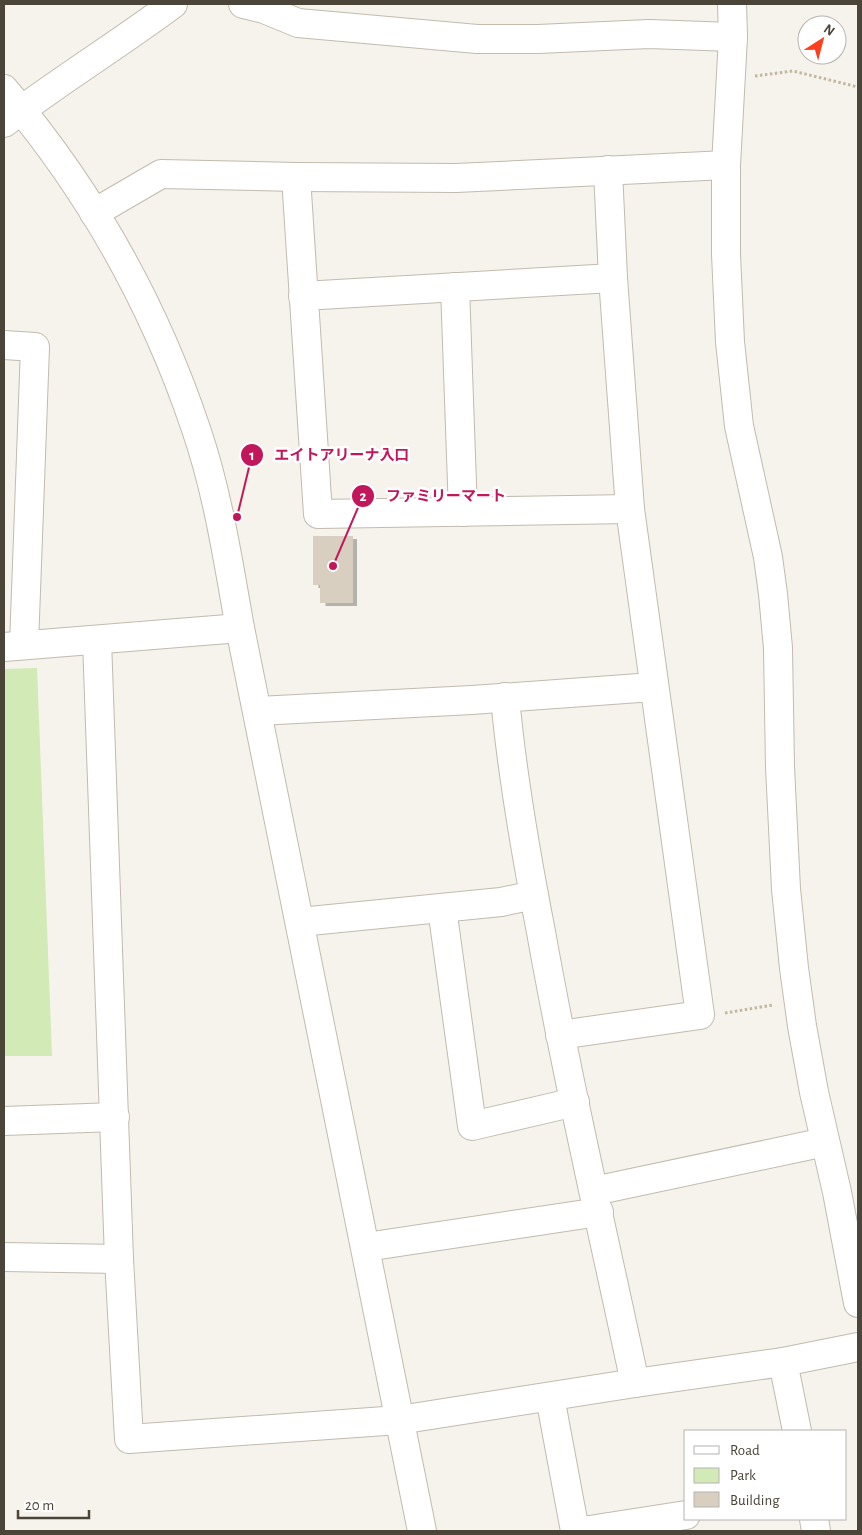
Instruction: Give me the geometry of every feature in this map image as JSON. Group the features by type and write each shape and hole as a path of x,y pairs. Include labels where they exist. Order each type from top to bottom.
{"street":[{"path":"13,116 150,22 173,4"},
{"path":"732,4 733,37 726,165 730,342 739,426 768,557 773,594 778,648 780,767 786,889 799,1001 814,1092 837,1192 858,1303"},
{"path":"257,6 298,22 477,39 538,39 649,34 733,37"},
{"path":"4,89 13,116 67,171 125,266 150,313 196,430 213,487 422,1531"},
{"path":"94,213 161,174 456,178 726,165"},
{"path":"560,1035 700,1015 630,509 613,278 608,170"},
{"path":"296,177 318,514 630,509"},
{"path":"303,296 613,278"},
{"path":"455,287 462,512"},
{"path":"4,345 35,347 14,646 240,628"},
{"path":"96,640 119,1259 129,1439 399,1420 783,1362 858,1347"},
{"path":"258,711 505,697 653,686"},
{"path":"505,697 534,895 560,1035 635,1383"},
{"path":"300,922 502,902 534,895"},
{"path":"442,908 472,1126 574,1102"},
{"path":"4,1121 114,1117"},
{"path":"366,1247 596,1202 825,1142"},
{"path":"4,1257 119,1259"},
{"path":"783,1362 797,1430"},
{"path":"550,1397 575,1531"},
{"path":"583,1531 684,1515"}],"path":[{"path":"730,80 793,71 858,87"},
{"path":"700,1015 799,1001"}],"green space":[{"path":"37,668 52,1056 4,1056 4,669"}],"building":[{"path":"313,536 353,536 353,603 320,603 320,585 313,585"}],"place":[{"name":"エイトアリーナ入口","path":"237,517"},
{"name":"ファミリーマート","path":"333,566"}]}
